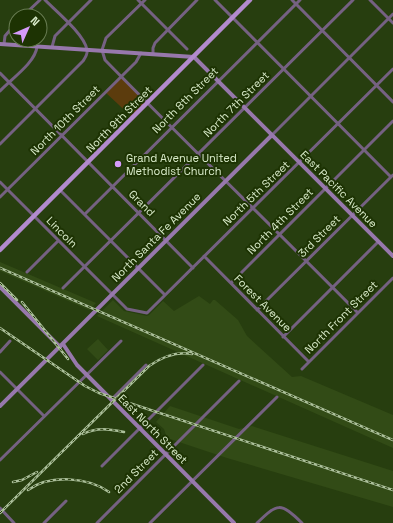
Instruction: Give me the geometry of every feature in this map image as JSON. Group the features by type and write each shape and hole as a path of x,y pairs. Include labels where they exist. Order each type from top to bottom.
{"main road":[{"name":"North 9th Street","path":"0,250 148,104 250,0"},
{"path":"48,47 194,56"},
{"name":"East Pacific Avenue","path":"194,56 393,256"},
{"name":"North Santa Fe Avenue","path":"0,406 272,135"},
{"name":"East North Street","path":"0,287 61,345 86,375 234,523"}],"street":[{"path":"32,8 40,0"},
{"path":"0,144 83,61 87,55 84,40 45,0"},
{"path":"52,47 55,36 91,0"},
{"path":"138,0 187,50"},
{"path":"145,0 106,38 102,50 105,60 171,128 280,234 358,313"},
{"path":"153,54 155,42 197,0"},
{"path":"215,0 364,150 392,176"},
{"path":"292,0 393,102"},
{"name":"North 8th Street","path":"84,214 300,0"},
{"name":"North 7th Street","path":"63,288 353,0"},
{"path":"370,0 393,24"},
{"name":"North Santa Fe Avenue","path":"272,135 393,14"},
{"path":"2,44 8,32"},
{"path":"0,91 33,59 37,48"},
{"name":"North 10th Street","path":"0,197 136,62 140,53"},
{"name":"North 5th Street","path":"147,313 393,69"},
{"path":"0,73 62,136"},
{"name":"North 4th Street","path":"231,283 393,122"},
{"name":"Grand","path":"62,136 193,268"},
{"name":"3rd Street","path":"257,310 392,176"},
{"name":"Lincoln","path":"0,182 127,309 147,313"},
{"path":"60,190 165,295"},
{"path":"27,272 58,241"},
{"path":"283,337 378,242"},
{"name":"Forest Avenue","path":"204,256 309,362"},
{"name":"North Front Street","path":"302,369 393,278"},
{"path":"0,460 120,341"},
{"path":"0,352 10,342"},
{"path":"111,400 146,365"},
{"path":"102,466 203,365"},
{"path":"0,372 44,416"},
{"name":"2nd Street","path":"97,523 239,382"},
{"path":"150,523 277,397"},
{"path":"44,523 66,501"},
{"path":"257,523 271,510 280,507 289,510 302,523"},
{"path":"0,508 14,523"}],"shaded area":[{"path":"121,76 147,104 133,118 105,92"},
{"path":"0,262 96,303 89,310 0,271"},
{"path":"199,296 210,304 213,300 215,300 238,320 247,336 292,377 301,376 393,415 393,448 97,316 113,300 124,311 147,316 163,301 174,311"},
{"path":"98,339 108,350 98,360 87,349"},
{"path":"170,406 239,429 252,426 393,471 393,507 227,458 167,438 164,429 156,422"}],"railway":[{"path":"0,268 393,440"},
{"path":"0,283 17,300"},
{"path":"22,302 68,359"},
{"path":"0,328 85,386 99,393 393,490"},
{"path":"0,513 149,366 159,360 175,354 192,354"},
{"path":"83,434 93,430 103,429 124,432"},
{"path":"13,482 22,480 37,472"},
{"path":"28,490 47,481 69,479 91,483 109,492"}],"place":[{"name":"Grand Avenue United Methodist Church","path":"118,164"}]}
